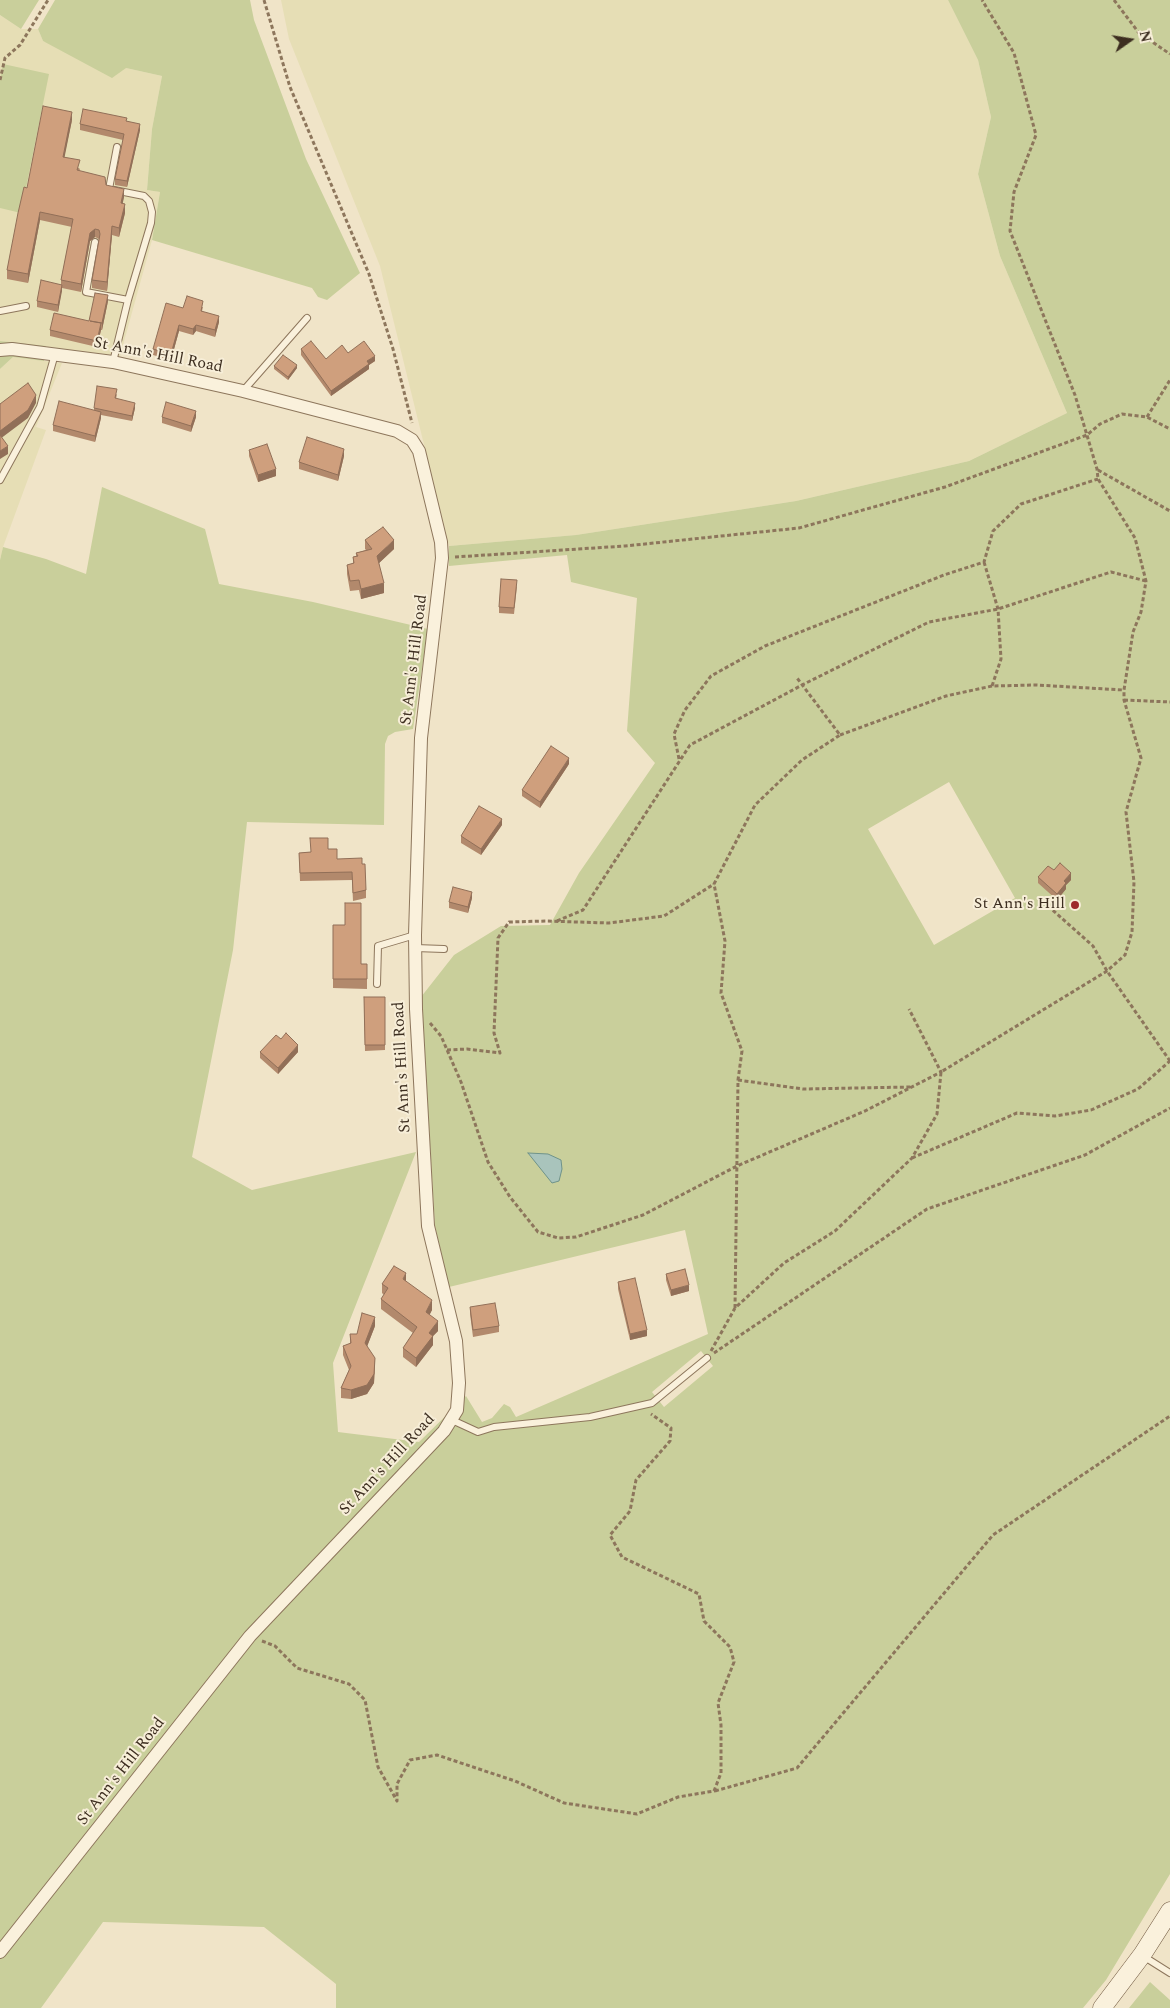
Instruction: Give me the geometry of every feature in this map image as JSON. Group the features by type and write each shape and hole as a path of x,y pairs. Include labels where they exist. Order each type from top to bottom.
{"main road":[{"path":"1102,2008 1142,1955 1170,1911"}],"street":[{"name":"St Ann's Hill Road","path":"0,350 12,349 113,362 243,390 397,431 412,440 419,451 424,465 442,558 421,738 415,934 416,1009 428,1226 456,1341 459,1399 457,1410 452,1420 437,1438 250,1636 0,1952"}],"lane":[{"path":"113,362 128,300 151,222 152,212 150,201 144,196 109,189 117,146"},
{"path":"95,242 86,292 128,300"},
{"path":"0,311 26,306"},
{"path":"243,390 307,318"},
{"path":"0,480 40,407 55,354"},
{"path":"377,984 378,946 415,934"},
{"path":"415,948 444,949"},
{"path":"452,1420 478,1432 494,1427 590,1418 652,1404 707,1358"},
{"path":"1142,1955 1170,1973"}],"path":[{"path":"0,80 5,58 20,45 48,0"},
{"path":"264,0 290,87 369,274 396,358 413,427 412,440"},
{"path":"416,1009 424,1014 441,1036 475,1119 488,1162 510,1197 538,1232 558,1238 576,1237 643,1215 737,1166 865,1111 914,1086 941,1072 1107,971 1125,955 1132,932 1134,882 1126,812 1141,758 1124,700 1124,690 1133,632 1141,612 1146,580 1135,538 1098,479 1097,469 1075,395 1010,231 1014,192 1036,135 1014,53 982,0"},
{"path":"1114,0 1139,33 1170,54"},
{"path":"1147,416 1170,380"},
{"path":"442,558 625,546 799,528 945,487 1087,435 1100,424 1122,414 1147,416 1170,429"},
{"path":"1097,469 1170,511"},
{"path":"992,686 1001,659 998,609 984,562 993,531 1021,504 1098,479"},
{"path":"679,760 674,734 685,710 711,676 765,646 944,575 984,562"},
{"path":"557,921 583,910 690,745 804,684 929,622 998,609 1111,572 1146,580"},
{"path":"797,678 804,684 840,735"},
{"path":"447,1050 467,1050 500,1054 494,1032 498,938 509,922 609,923 664,916 714,884 755,805 802,760 840,735 946,696 992,686 1036,685 1124,690"},
{"path":"1124,700 1170,702"},
{"path":"714,884 725,941 721,993 742,1051 738,1080 736,1308"},
{"path":"912,1158 1017,1112 1056,1116 1091,1110 1138,1089 1170,1061 1107,971 1092,946 1048,906"},
{"path":"707,1358 736,1308 784,1262 835,1231 912,1158 937,1114 941,1072 908,1010"},
{"path":"738,1080 803,1089 914,1086"},
{"path":"707,1358 927,1209 1084,1155 1170,1108"},
{"path":"632,1408 647,1412 671,1428 670,1441 636,1480 630,1511 610,1535 622,1557 699,1594 704,1622 730,1647 734,1662 718,1703 721,1726 721,1773 714,1791"},
{"path":"250,1636 275,1646 297,1668 349,1684 365,1700 378,1767 398,1801 397,1784 410,1760 437,1755 515,1781 564,1803 637,1814 678,1797 714,1791 797,1768 994,1535 1170,1416"}],"shaded area":[{"path":"281,0 948,0 978,60 991,117 978,174 1000,256 1067,413 969,461 796,501 576,535 449,546 380,266 289,39"},
{"path":"0,15 21,29 38,29 43,41 126,68 162,76 152,129 147,190 160,192 152,240 120,356 0,341"},
{"path":"13,357 62,363 36,427 46,430 3,547 0,560 0,369"}],"green space":[{"path":"0,0 39,0 21,29 0,15"},
{"path":"55,0 250,0 254,20 306,159 360,273 327,300 318,297 312,288 152,240 160,192 147,190 152,129 162,76 126,68 112,78 43,41 38,29"},
{"path":"948,0 1170,0 1170,1874 1106,1980 1083,2008 336,2008 336,1984 264,1927 103,1922 41,2008 0,2008 0,560 3,547 46,559 86,574 102,487 205,529 219,584 313,602 428,629 413,729 395,732 388,736 385,744 384,825 247,822 233,950 192,1157 252,1190 416,1152 333,1363 338,1432 419,1442 466,1396 482,1422 492,1418 504,1404 510,1407 516,1417 708,1334 685,1230 449,1287 435,1226 421,997 454,955 501,926 550,925 579,873 655,763 627,731 637,598 571,582 567,555 449,566 449,546 576,535 796,501 969,461 1067,413 1000,256 978,174 991,117 978,60","holes":["949,782 1015,898 934,945 868,829","701,1351 713,1366 664,1407 652,1392"]},
{"path":"3,64 49,74 21,213 0,208 0,80"},
{"path":"0,341 46,346 44,361 13,357 0,369"},
{"path":"1150,1982 1170,2000 1170,2008 1129,2008"}],"water":[{"path":"528,1153 548,1154 561,1160 562,1169 559,1181 552,1183"}],"building":[{"path":"43,106 72,112 63,157 80,160 77,170 105,177 106,185 124,189 121,203 125,204 119,228 112,226 107,282 92,280 100,234 99,230 95,229 90,233 81,284 61,280 73,219 40,212 28,274 7,270 24,187 27,188"},
{"path":"83,109 127,118 126,121 140,124 127,181 115,179 124,134 80,124"},
{"path":"41,280 62,285 58,305 37,301"},
{"path":"95,293 108,295 102,323 90,321 101,323 97,341 50,330 54,313 89,321"},
{"path":"187,296 203,301 201,311 219,316 215,330 196,325 193,329 179,325 171,354 153,349 166,303 183,308"},
{"path":"311,341 326,359 342,345 348,353 364,341 375,356 367,361 369,364 331,391 301,349"},
{"path":"283,355 297,365 288,377 274,366"},
{"path":"28,383 36,395 28,410 0,431 0,404"},
{"path":"97,386 117,389 115,398 135,403 132,416 94,408"},
{"path":"59,401 101,412 95,436 53,425"},
{"path":"166,402 196,411 191,426 162,417"},
{"path":"0,435 8,446 0,451"},
{"path":"307,437 344,449 338,475 299,462"},
{"path":"267,444 276,469 258,475 249,450"},
{"path":"383,527 394,540 377,556 384,583 361,589 359,580 350,581 347,565 354,563 353,557 358,556 356,553 372,549 365,540"},
{"path":"501,579 517,580 514,608 499,607"},
{"path":"551,746 569,758 540,802 522,790"},
{"path":"479,806 502,819 481,849 461,836"},
{"path":"310,838 328,838 328,849 337,849 337,859 362,858 362,864 365,864 366,890 353,893 352,872 300,873 299,853 311,852"},
{"path":"1060,863 1071,873 1057,894 1038,877 1048,866 1054,870"},
{"path":"453,887 472,892 468,907 449,902"},
{"path":"345,903 361,903 361,964 367,964 367,979 333,979 333,925 345,925"},
{"path":"364,997 385,997 385,1045 365,1045"},
{"path":"286,1033 298,1045 278,1068 260,1052 276,1035 281,1039"},
{"path":"394,1266 406,1273 403,1279 432,1300 426,1312 438,1321 429,1333 433,1336 416,1358 403,1348 417,1327 381,1299 388,1288 382,1284"},
{"path":"685,1269 689,1285 671,1290 666,1274"},
{"path":"635,1278 647,1330 630,1334 618,1282"},
{"path":"495,1303 499,1326 473,1330 470,1307"},
{"path":"362,1313 375,1317 365,1343 375,1358 374,1374 367,1385 351,1390 341,1388 351,1366 343,1346 351,1343 350,1334 357,1334"}],"place":[{"name":"St Ann's Hill","path":"1075,905"}]}
